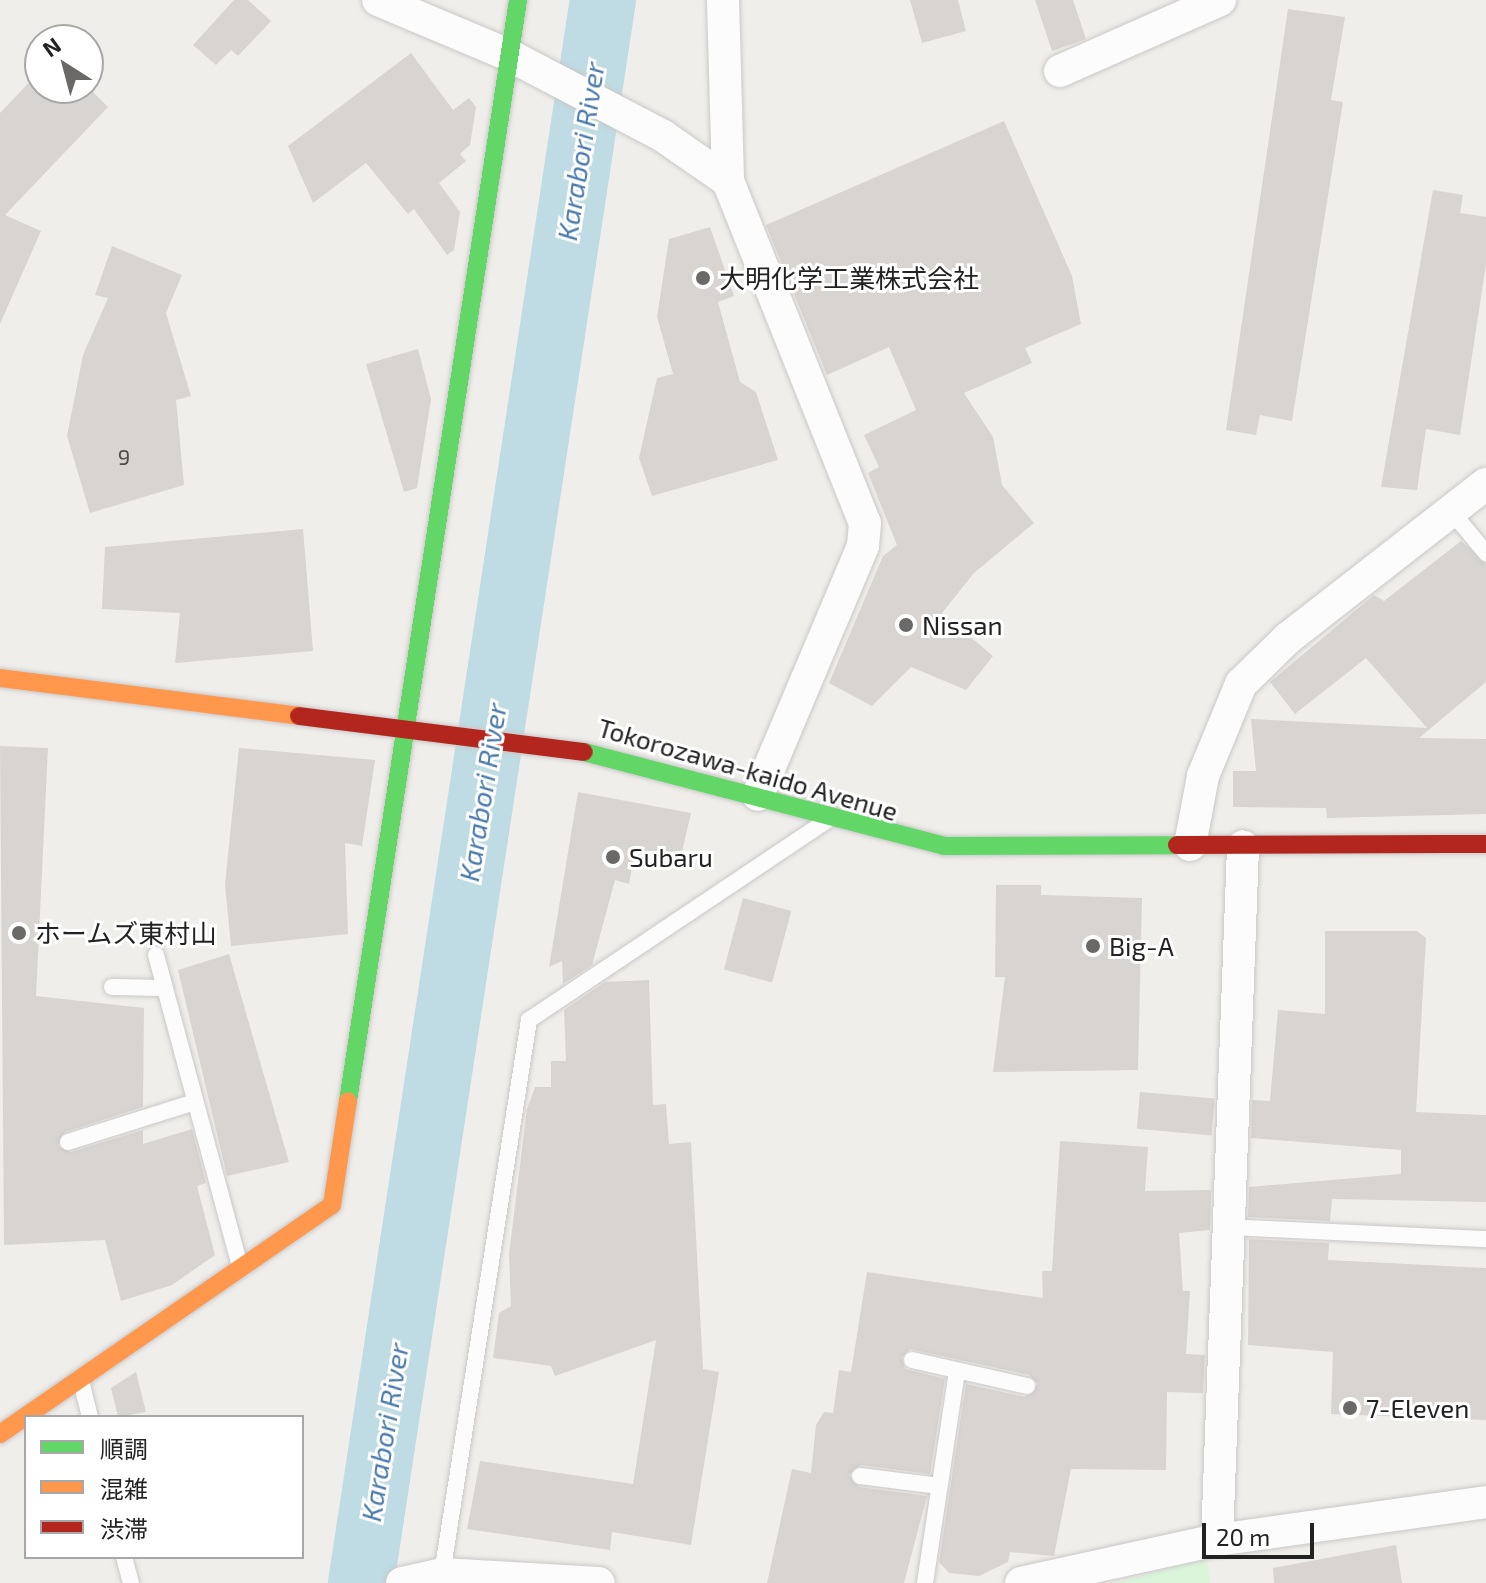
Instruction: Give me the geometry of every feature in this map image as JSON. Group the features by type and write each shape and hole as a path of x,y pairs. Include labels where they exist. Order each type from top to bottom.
{"street":[{"path":"378,0 509,55 651,130 728,181"},
{"path":"28,1415 332,1205 412,726 518,0"},
{"path":"723,0 728,181 865,523 863,546 758,795"},
{"path":"1060,71 1220,0"},
{"path":"1190,845 1203,776 1241,684 1288,638 1486,484"},
{"name":"Tokorozawa-kaido Avenue","path":"0,678 412,726 625,757 830,818 944,846 1486,844"},
{"path":"1217,1540 1243,846"},
{"path":"0,1434 24,1418"},
{"path":"1021,1583 1217,1540 1486,1502"},
{"path":"420,1579 599,1583"}],"lane":[{"path":"1451,511 1486,553"},
{"path":"420,1579 529,1020 830,818"},
{"path":"156,955 240,1267"},
{"path":"112,987 164,988"},
{"path":"68,1142 195,1102"},
{"path":"1227,1227 1486,1239"},
{"path":"912,1360 1027,1386"},
{"path":"925,1583 957,1371"},
{"path":"81,1379 90,1415"},
{"path":"860,1476 939,1486"},
{"path":"125,1559 131,1583"}],"green space":[{"path":"1207,1559 1210,1583 1114,1583"}],"building":[{"path":"234,0 248,0 271,21 238,56 231,50 216,65 193,45"},
{"path":"910,0 958,0 966,31 922,43"},
{"path":"1035,0 1073,0 1086,39 1052,51"},
{"path":"1288,9 1345,17 1331,100 1343,102 1292,421 1260,415 1256,435 1226,430"},
{"path":"411,53 453,110 469,98 476,107 470,145 460,154 466,161 439,183 460,212 454,250 447,255 414,209 408,214 366,163 313,203 288,146"},
{"path":"24,88 24,104 104,103 108,107 5,215 41,231 0,324 0,113"},
{"path":"1004,121 1072,276 1081,324 1025,348 1032,363 964,393 993,437 1002,485 1034,523 974,573 942,613 993,656 966,690 911,667 872,706 829,683 883,556 897,545 868,473 879,467 864,435 916,410 889,347 827,375 766,225"},
{"path":"1433,190 1463,195 1460,213 1486,217 1486,264 1460,435 1426,429 1417,490 1381,487"},
{"path":"710,227 734,296 718,302 740,382 756,392 778,460 652,496 639,458 657,378 673,374 657,317 669,239"},
{"path":"112,246 182,275 166,313 191,396 176,400 184,485 90,513 67,436 83,355 108,298 95,295"},
{"path":"418,349 431,399 417,488 404,492 366,364"},
{"path":"303,529 313,651 175,663 180,613 102,609 105,547"},
{"path":"1461,541 1486,564 1486,682 1419,738 1486,739 1486,814 1327,818 1326,808 1233,807 1233,771 1256,771 1251,719 1427,728 1366,658 1295,714 1270,682 1374,595 1384,601"},
{"path":"0,746 48,748 36,996 144,1008 143,1107 65,1132 58,1146 71,1152 143,1130 143,1144 192,1129 206,1183 197,1186 215,1255 172,1285 121,1301 105,1240 4,1245"},
{"path":"239,748 375,760 362,846 345,843 348,934 231,946 225,884"},
{"path":"578,792 691,813 681,856 635,851 629,884 615,880 592,965 563,984 562,961 549,967"},
{"path":"996,885 1041,885 1041,895 1142,898 1138,1070 993,1072 1005,977 995,977"},
{"path":"743,898 791,911 772,982 724,969"},
{"path":"1325,931 1417,931 1426,938 1416,1112 1486,1115 1486,1202 1332,1199 1330,1221 1248,1217 1249,1187 1401,1174 1401,1150 1251,1138 1252,1100 1270,1101 1278,1010 1325,1014"},
{"path":"229,954 289,1162 227,1176 178,970"},
{"path":"649,980 653,1105 666,1104 669,1144 691,1142 703,1369 719,1372 691,1545 612,1532 610,1550 467,1529 480,1461 633,1484 656,1340 555,1376 551,1366 493,1358 499,1313 511,1306 509,1254 527,1109 535,1087 551,1087 551,1061 566,1061 564,1010 605,982"},
{"path":"1140,1092 1215,1099 1211,1135 1137,1129"},
{"path":"1060,1141 1148,1147 1145,1191 1211,1190 1210,1230 1179,1233 1183,1291 1190,1291 1186,1354 1205,1355 1203,1393 1167,1392 1166,1470 1071,1469 1054,1556 1010,1552 1008,1562 979,1576 949,1573 939,1562 966,1384 1025,1397 1038,1384 1029,1375 910,1349 902,1357 905,1369 945,1379 930,1474 861,1465 849,1475 859,1487 927,1496 904,1583 767,1583 792,1469 811,1473 816,1425 824,1412 833,1413 839,1370 851,1372 867,1272 1043,1298 1042,1271 1052,1271"},
{"path":"1249,1239 1329,1243 1328,1260 1486,1268 1486,1420 1331,1414 1333,1352 1248,1345"},
{"path":"136,1372 146,1412 118,1415 111,1388"},
{"path":"1396,1545 1402,1583 1274,1583 1273,1568"}],"waterway":[{"name":"Karabori River","path":"361,1583 603,0"}],"traffic: fast":[{"path":"348,1101 518,0"},
{"path":"584,752 944,846 1177,845"}],"traffic: slow":[{"path":"0,678 299,716"},
{"path":"28,1415 332,1205 348,1101"},
{"path":"0,1434 24,1417"}],"traffic: jam":[{"path":"299,716 584,752"},
{"path":"1177,845 1486,844"}],"place":[{"name":"大明化学工業株式会社","path":"703,278"},
{"name":"Nissan","path":"906,625"},
{"name":"Subaru","path":"613,857"},
{"name":"ホームズ東村山","path":"19,933"},
{"name":"Big-A","path":"1093,946"},
{"name":"7-Eleven","path":"1350,1408"}]}
